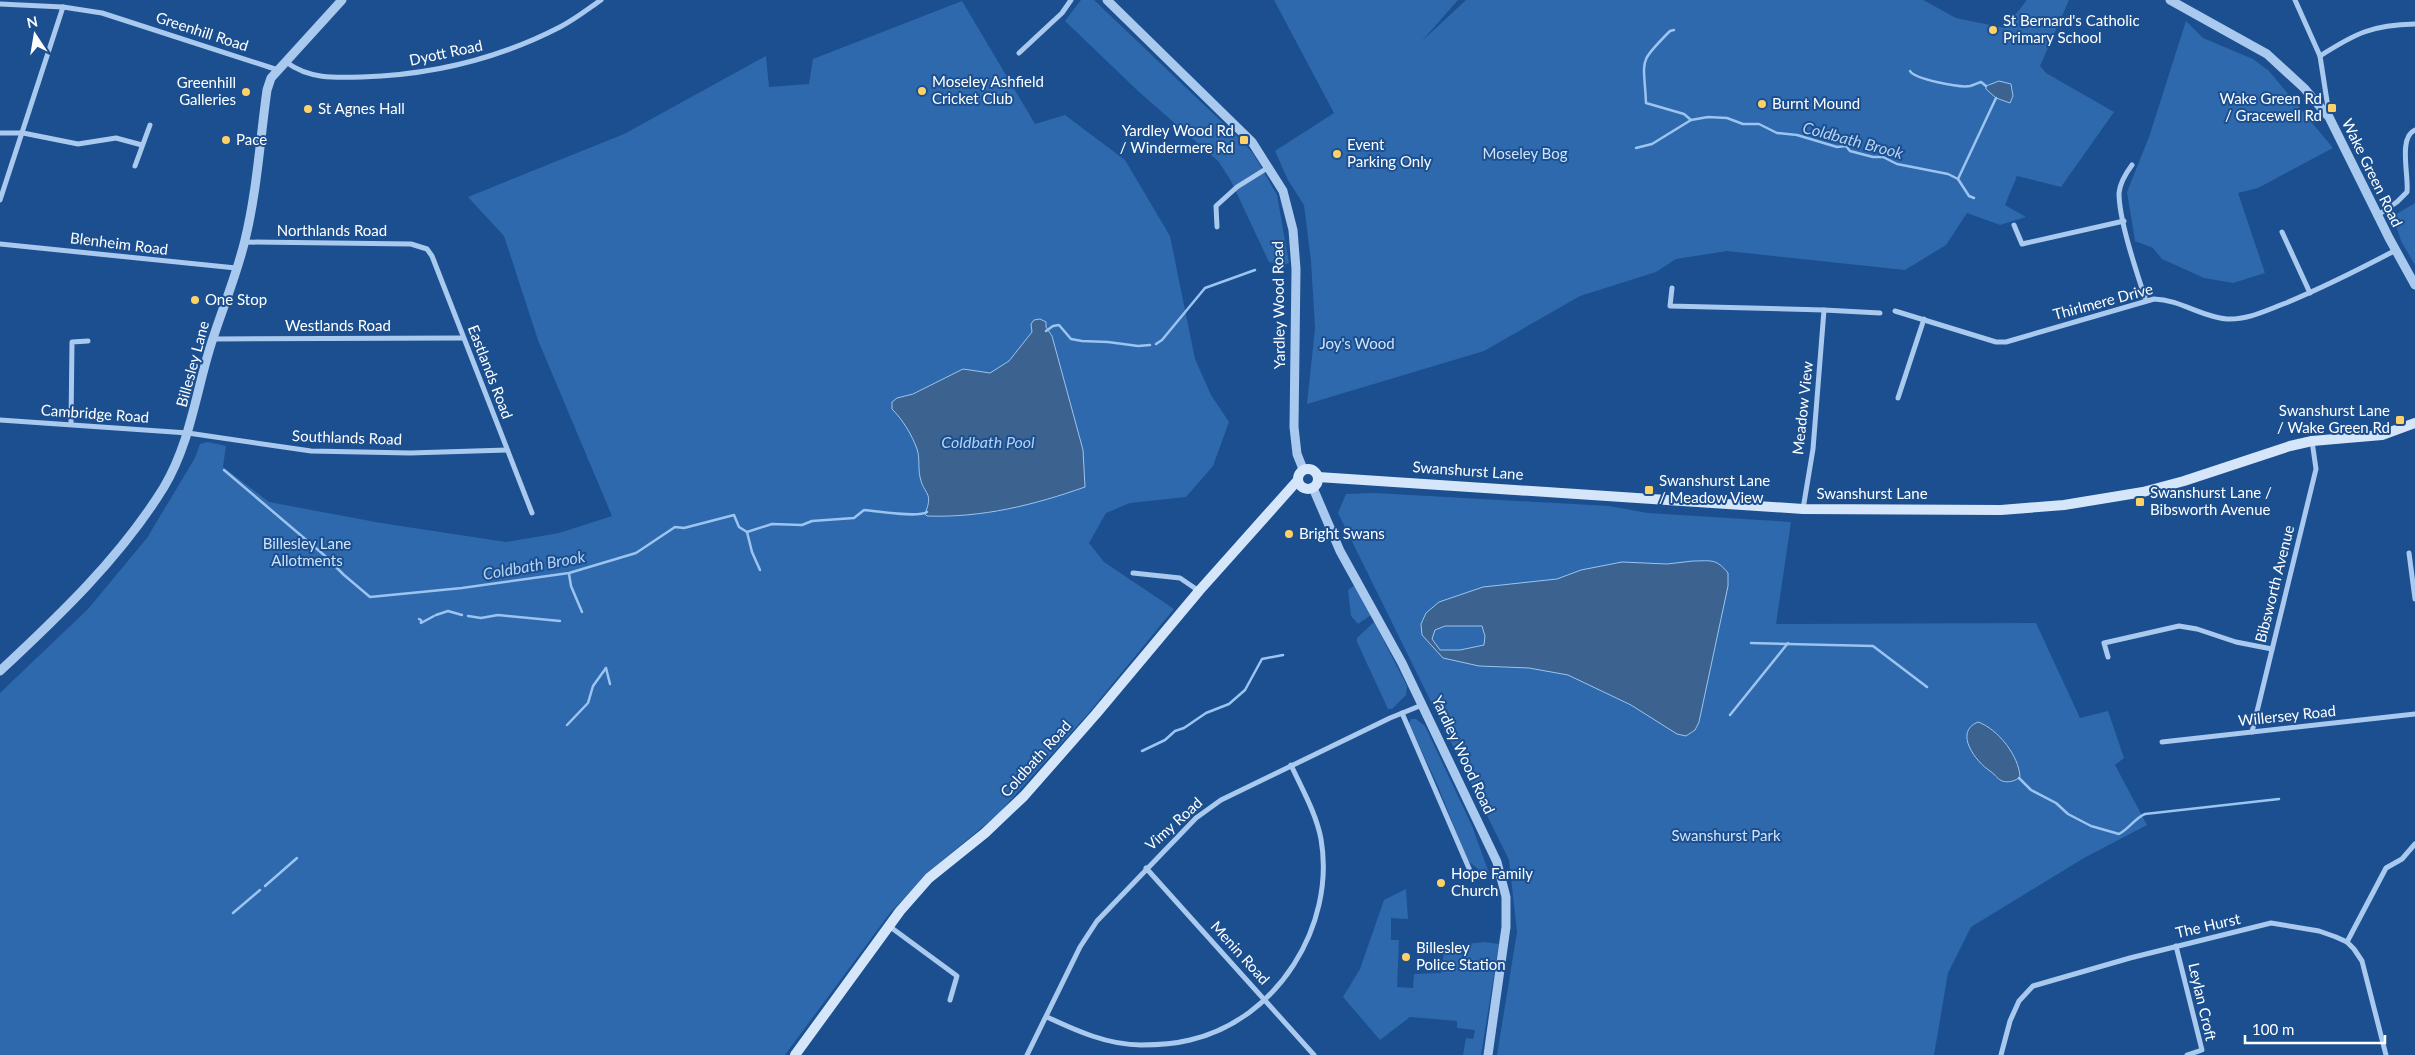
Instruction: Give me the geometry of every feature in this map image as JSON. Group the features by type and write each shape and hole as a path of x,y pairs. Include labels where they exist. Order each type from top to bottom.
{"main road":[{"name":"Swanshurst Lane","path":"1318,477 1803,509 2001,510 2064,504 2143,492 2184,481 2290,446 2312,441 2382,435 2415,422"},
{"path":"1303,469 1312,469 1318,477 1317,484 1313,488 1302,488 1298,480 1298,474 1303,469"},
{"name":"Coldbath Road","path":"795,1055 889,926 929,878 986,833 1024,796 1096,714 1198,591 1298,480"}],"street":[{"name":"Billesley Lane","path":"0,670 75,600 164,488 180,456 188,433 213,338 245,242 268,90 272,78 342,0"},
{"name":"Dyott Road","path":"286,62 309,75 336,78 429,72 463,65 507,50 561,27 601,0"},
{"path":"1019,53 1062,14 1070,0"},
{"name":"Wake Green Road","path":"2170,0 2267,54 2304,88 2329,117 2415,285"},
{"path":"2295,0 2320,56 2329,117"},
{"name":"Yardley Wood Road","path":"1110,1 1252,142 1269,166 1283,191 1293,230 1297,275 1294,427 1297,454 1303,469"},
{"name":"Greenhill Road","path":"0,4 63,7 102,13 278,70"},
{"path":"0,200 63,7"},
{"path":"2320,56 2356,34 2391,24 2415,24"},
{"path":"135,166 150,125"},
{"path":"2378,215 2398,202 2407,192 2405,142 2410,132 2415,130"},
{"path":"0,133 22,133 78,144 116,138 142,145"},
{"path":"2132,165 2124,176 2119,192 2124,221 2146,301"},
{"path":"1217,227 1216,206 1237,188 1269,166"},
{"path":"2014,226 2022,244 2124,221"},
{"path":"2282,232 2310,293"},
{"name":"Northlands Road","path":"245,242 390,243 419,246"},
{"name":"Blenheim Road","path":"0,244 236,268"},
{"name":"Eastlands Road","path":"419,246 427,249 432,256 532,513"},
{"name":"Thirlmere Drive","path":"1895,310 1996,342 2006,342 2146,301 2175,301 2210,316 2230,319 2255,315 2310,293 2340,280 2396,250"},
{"path":"1672,288 1670,306 1880,313"},
{"name":"Meadow View","path":"1803,509 1813,449 1824,310"},
{"path":"1898,398 1924,319"},
{"name":"Westlands Road","path":"213,338 463,338"},
{"path":"71,424 72,342 88,341"},
{"name":"Cambridge Road","path":"0,420 188,433"},
{"name":"Southlands Road","path":"188,433 312,451 410,453 506,450"},
{"name":"Bibsworth Avenue","path":"2252,732 2316,469 2312,441"},
{"name":"Yardley Wood Road","path":"1313,488 1340,551 1422,705 1497,862 1506,897 1506,927 1488,1055"},
{"path":"2408,553 2415,599"},
{"path":"1133,573 1180,578 1198,591"},
{"path":"2108,658 2104,643 2179,626 2197,628 2236,642 2272,649"},
{"name":"Vimy Road","path":"1028,1055 1080,947 1097,921 1196,818 1221,800 1291,765 1422,705"},
{"path":"1402,713 1471,874 1478,877"},
{"name":"Willersey Road","path":"2162,742 2415,714"},
{"path":"1047,1017 1081,1034 1111,1041 1139,1045 1167,1043 1191,1040 1216,1031 1244,1016 1265,1000 1290,971 1306,942 1314,924 1322,881 1323,860 1317,822 1291,765"},
{"path":"2386,1055 2362,962 2347,942 2386,868 2402,859 2415,844"},
{"name":"Menin Road","path":"1146,868 1314,1055"},
{"name":"The Hurst","path":"2001,1055 2010,1021 2019,1001 2033,986 2176,946 2271,924 2318,931 2347,942"},
{"path":"889,926 957,976 950,1000"},
{"name":"Leylan Croft","path":"2176,946 2202,1050 2187,1055"}],"green space":[{"path":"1081,0 1094,0 1244,143 1254,155 1277,195 1289,263 1284,265 1269,262 1231,181 1219,162 1138,91 1065,21"},
{"name":"Moseley Bog","path":"1274,0 1458,0 1421,42 1466,0 1923,0 1956,18 2005,28 2027,0 2069,0 2040,66 2046,73 2114,112 2061,187 2017,176 2005,205 2026,217 2000,225 1967,213 1946,245 1905,270 1727,251 1676,259 1656,272 1580,296 1484,351 1307,404 1315,328 1311,261 1304,205 1288,180 1275,151 1334,113"},
{"name":"Billesley Lane Allotments","path":"962,1 1035,124 1065,115 1125,160 1170,236 1195,359 1211,395 1229,422 1213,466 1186,497 1130,503 1106,513 1089,543 1104,562 1174,609 1087,715 998,814 932,869 890,913 785,1055 0,1055 0,693 88,609 147,538 195,458 200,444 208,442 226,446 223,467 269,502 381,523 506,542 559,533 612,516 538,340 504,236 468,197 624,134 766,56 769,87 809,84 813,59"},
{"path":"2186,21 2203,38 2253,59 2269,71 2333,148 2258,188 2238,193 2265,273 2233,283 2204,278 2162,259 2153,248 2135,241 2127,192 2149,137"},
{"path":"2415,203 2415,265 2401,241 2393,216"},
{"name":"Swanshurst Park","path":"1375,493 1609,506 1648,513 1791,522 1776,624 2036,623 2080,718 2108,711 2124,758 2115,765 2147,825 2084,858 1971,927 1948,973 1934,1055 1497,1055 1517,932 1509,860 1338,513 1346,494"},
{"path":"1355,585 1371,615 1358,624 1351,616 1348,590"},
{"path":"1374,622 1407,686 1406,695 1392,709 1388,709 1357,642 1357,638"},
{"path":"1411,719 1416,719 1425,726 1472,826 1489,873 1478,869 1468,861 1437,784 1409,724"},
{"path":"1406,889 1408,919 1391,918 1391,940 1399,940 1397,987 1413,988 1414,974 1441,973 1445,946 1485,942 1499,944 1481,1055 1463,1055 1466,1038 1473,1039 1475,1030 1457,1028 1457,1021 1410,1017 1380,1040 1343,997 1360,969 1384,900"}],"water":[{"path":"1999,81 2011,84 2013,96 2010,103 1996,98 1986,89 1986,86"},
{"name":"Coldbath Pool","path":"1040,319 1046,322 1046,327 1052,336 1083,450 1085,487 1008,509 968,515 927,516 925,514 929,501 920,477 917,449 907,428 892,409 892,402 897,398 913,394 963,369 990,373 1009,361 1032,332 1031,324 1034,320"},
{"path":"1713,561 1728,573 1728,586 1699,722 1695,730 1686,736 1677,734 1631,705 1568,675 1529,668 1479,666 1443,658 1422,635 1421,624 1426,613 1439,602 1483,587 1557,579 1581,570 1622,562 1667,564","holes":["1445,626 1482,626 1485,636 1484,645 1460,650 1440,650 1432,639 1435,630"]},
{"path":"1978,722 1993,731 2006,744 2016,761 2020,777 2014,781 2004,782 1984,767 1973,754 1967,740 1967,733"}],"waterway":[{"path":"1674,30 1670,31 1647,56 1644,69 1646,103 1684,114 1691,120"},
{"path":"1910,71 1928,80 1948,84 1970,86 1981,82 1986,86"},
{"path":"1958,179 1996,98"},
{"name":"Coldbath Brook","path":"1636,148 1652,144 1691,120 1708,117 1727,118 1743,124 1759,124 1777,133 1797,135 1837,147 1846,146 1850,151 1873,157 1883,157 1897,164 1948,174 1958,179 1969,196 1974,198"},
{"name":"Coldbath Brook","path":"1156,344 1162,340 1205,288 1255,270"},
{"name":"Coldbath Brook","path":"1046,331 1053,326 1059,325 1071,339 1138,346 1150,345"},
{"name":"Coldbath Brook","path":"224,470 370,597 462,588 569,573 636,553 675,527 684,528 734,515 739,527 747,532 772,524 802,525 812,521 854,518 864,510 906,514 922,514 927,512"},
{"path":"747,532 752,552 760,570"},
{"path":"569,574 571,586 582,612"},
{"path":"436,615 448,611 462,615"},
{"path":"468,616 481,618 498,615 560,621"},
{"path":"419,619 421,623 434,616"},
{"path":"1751,643 1873,646 1927,687"},
{"path":"1730,715 1788,643"},
{"path":"1142,751 1165,740 1175,731 1184,728 1206,713 1229,704 1245,690 1262,659 1283,655"},
{"path":"606,668 610,684"},
{"path":"567,725 588,703 593,686 606,668"},
{"path":"2019,778 2031,790 2056,803 2068,814 2091,826 2119,834 2145,814 2279,799"},
{"path":"265,886 297,858"},
{"path":"233,913 260,890"}],"place":[{"name":"St Bernard's Catholic Primary School","path":"1993,30"},
{"name":"Moseley Ashfield Cricket Club","path":"922,91"},
{"name":"Greenhill Galleries","path":"246,92"},
{"name":"Burnt Mound","path":"1762,104"},
{"name":"Wake Green Rd / Gracewell Rd","path":"2332,108"},
{"name":"St Agnes Hall","path":"308,109"},
{"name":"Pace","path":"226,140"},
{"name":"Yardley Wood Rd / Windermere Rd","path":"1244,140"},
{"name":"Event Parking Only","path":"1337,154"},
{"name":"One Stop","path":"195,300"},
{"name":"Swanshurst Lane / Wake Green Rd","path":"2400,420"},
{"name":"Swanshurst Lane / Meadow View","path":"1649,490"},
{"name":"Swanshurst Lane / Bibsworth Avenue","path":"2140,502"},
{"name":"Bright Swans","path":"1289,534"},
{"name":"Hope Family Church","path":"1441,883"},
{"name":"Billesley Police Station","path":"1406,957"}],"park label":[{"name":"Joy's Wood","path":"1357,344"}]}
